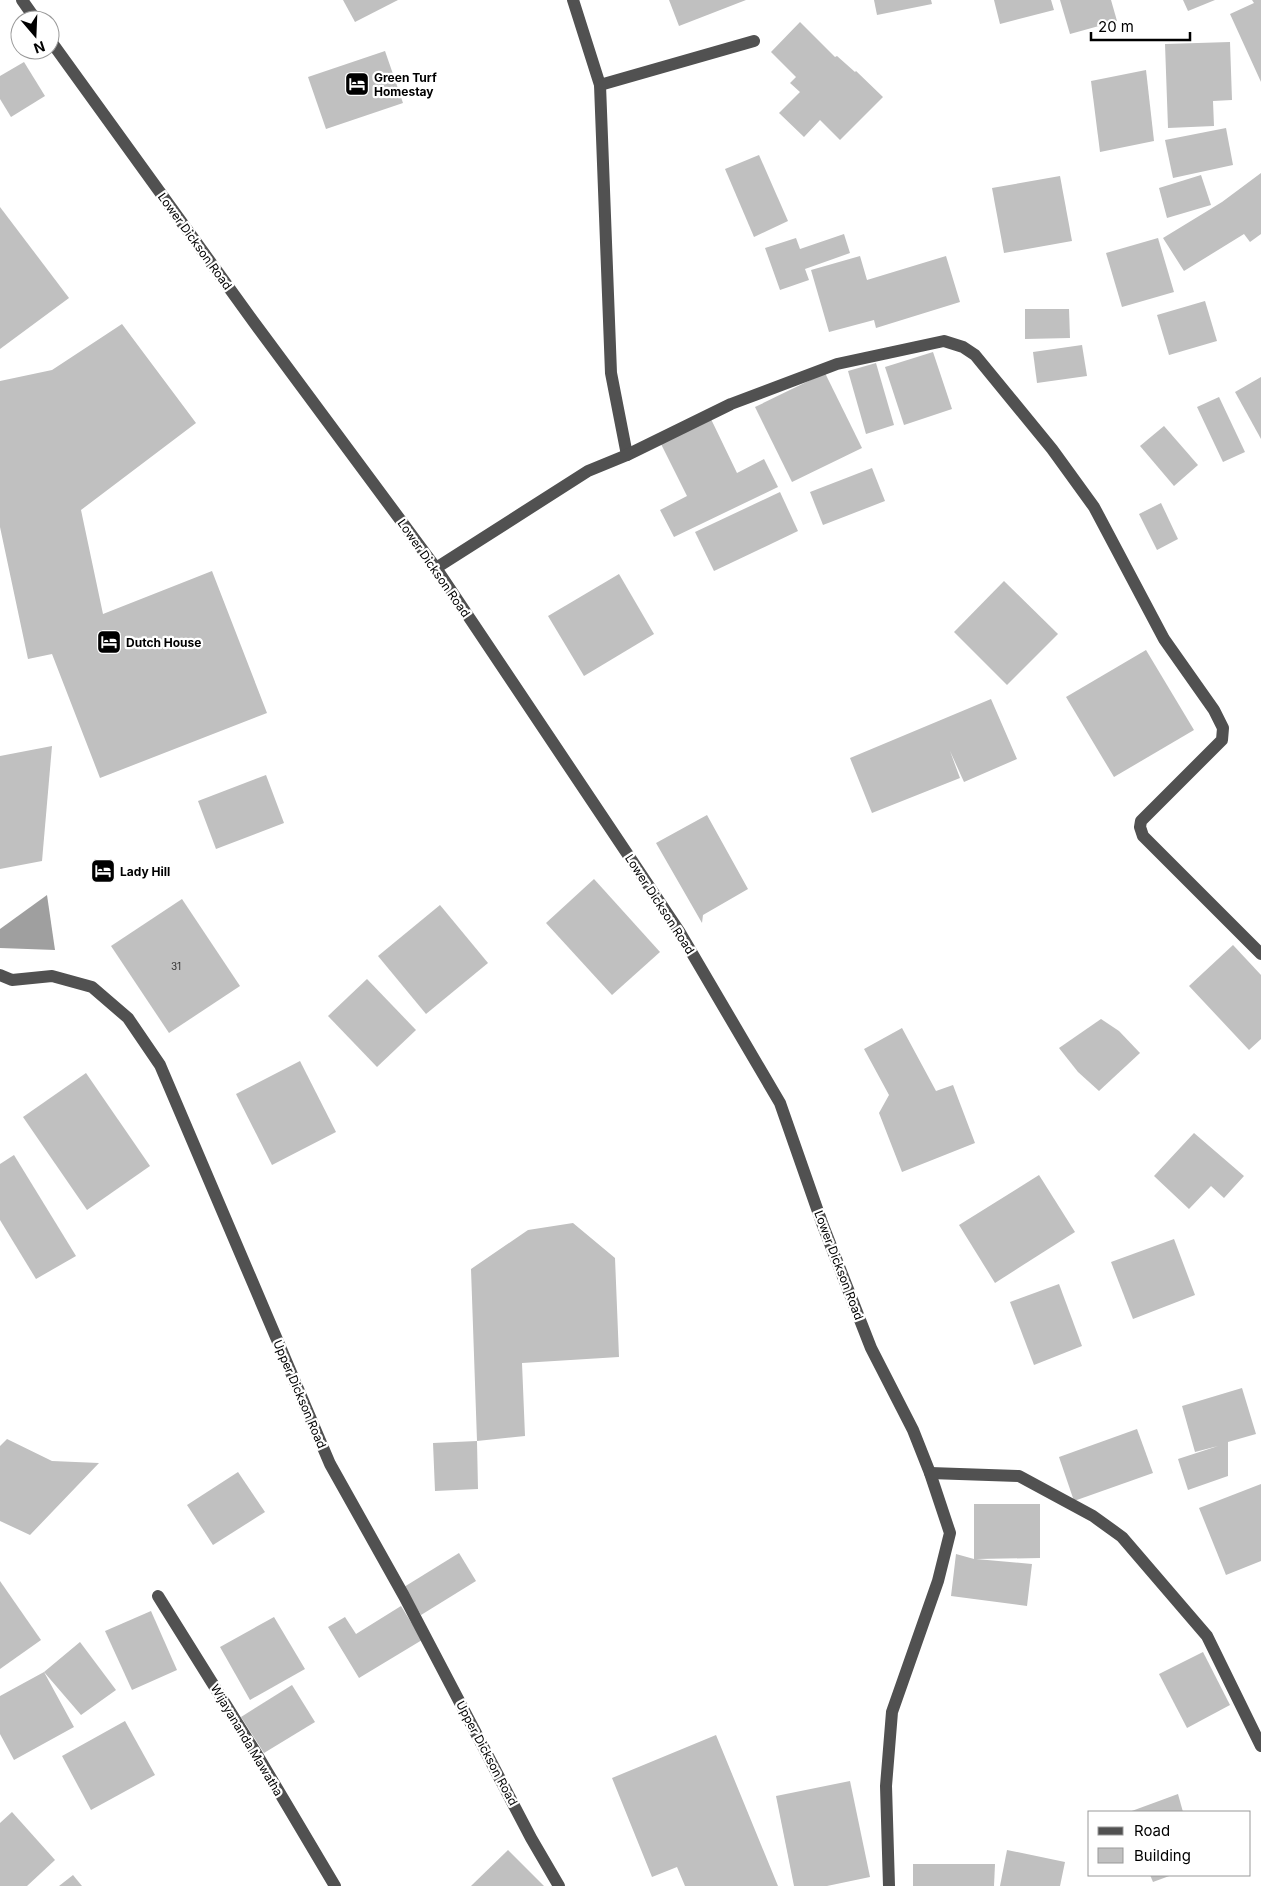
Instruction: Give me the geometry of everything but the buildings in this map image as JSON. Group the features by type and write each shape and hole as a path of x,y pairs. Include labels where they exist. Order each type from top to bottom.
{"street":[{"path":"573,0 600,85 611,373 627,454"},
{"path":"600,85 754,41"},
{"name":"Lower Dickson Road","path":"60,54 253,321 436,568 679,931 780,1103 822,1223 871,1348 913,1430 950,1533 938,1581 892,1712 886,1786 889,1886"},
{"path":"436,568 588,471 731,404 837,364 944,341 963,348 975,356 1052,450 1094,507 1164,639 1214,710 1223,728 1222,740 1141,821 1140,828 1143,836 1261,954"},
{"name":"Upper Dickson Road","path":"0,975 12,980 52,976 92,987 128,1018 160,1065 330,1464 404,1596 531,1838 559,1886"},
{"path":"930,1473 1019,1476 1093,1516 1122,1536 1207,1636 1261,1746"},
{"name":"Wijayananda Mawatha","path":"158,1596 256,1753 334,1886"}],"shaded area":[{"path":"47,895 55,950 0,948 0,929"}],"place":[{"name":"Green Turf Homestay","path":"357,84"},
{"name":"Dutch House","path":"109,642"},
{"name":"Lady Hill","path":"103,871"}]}
